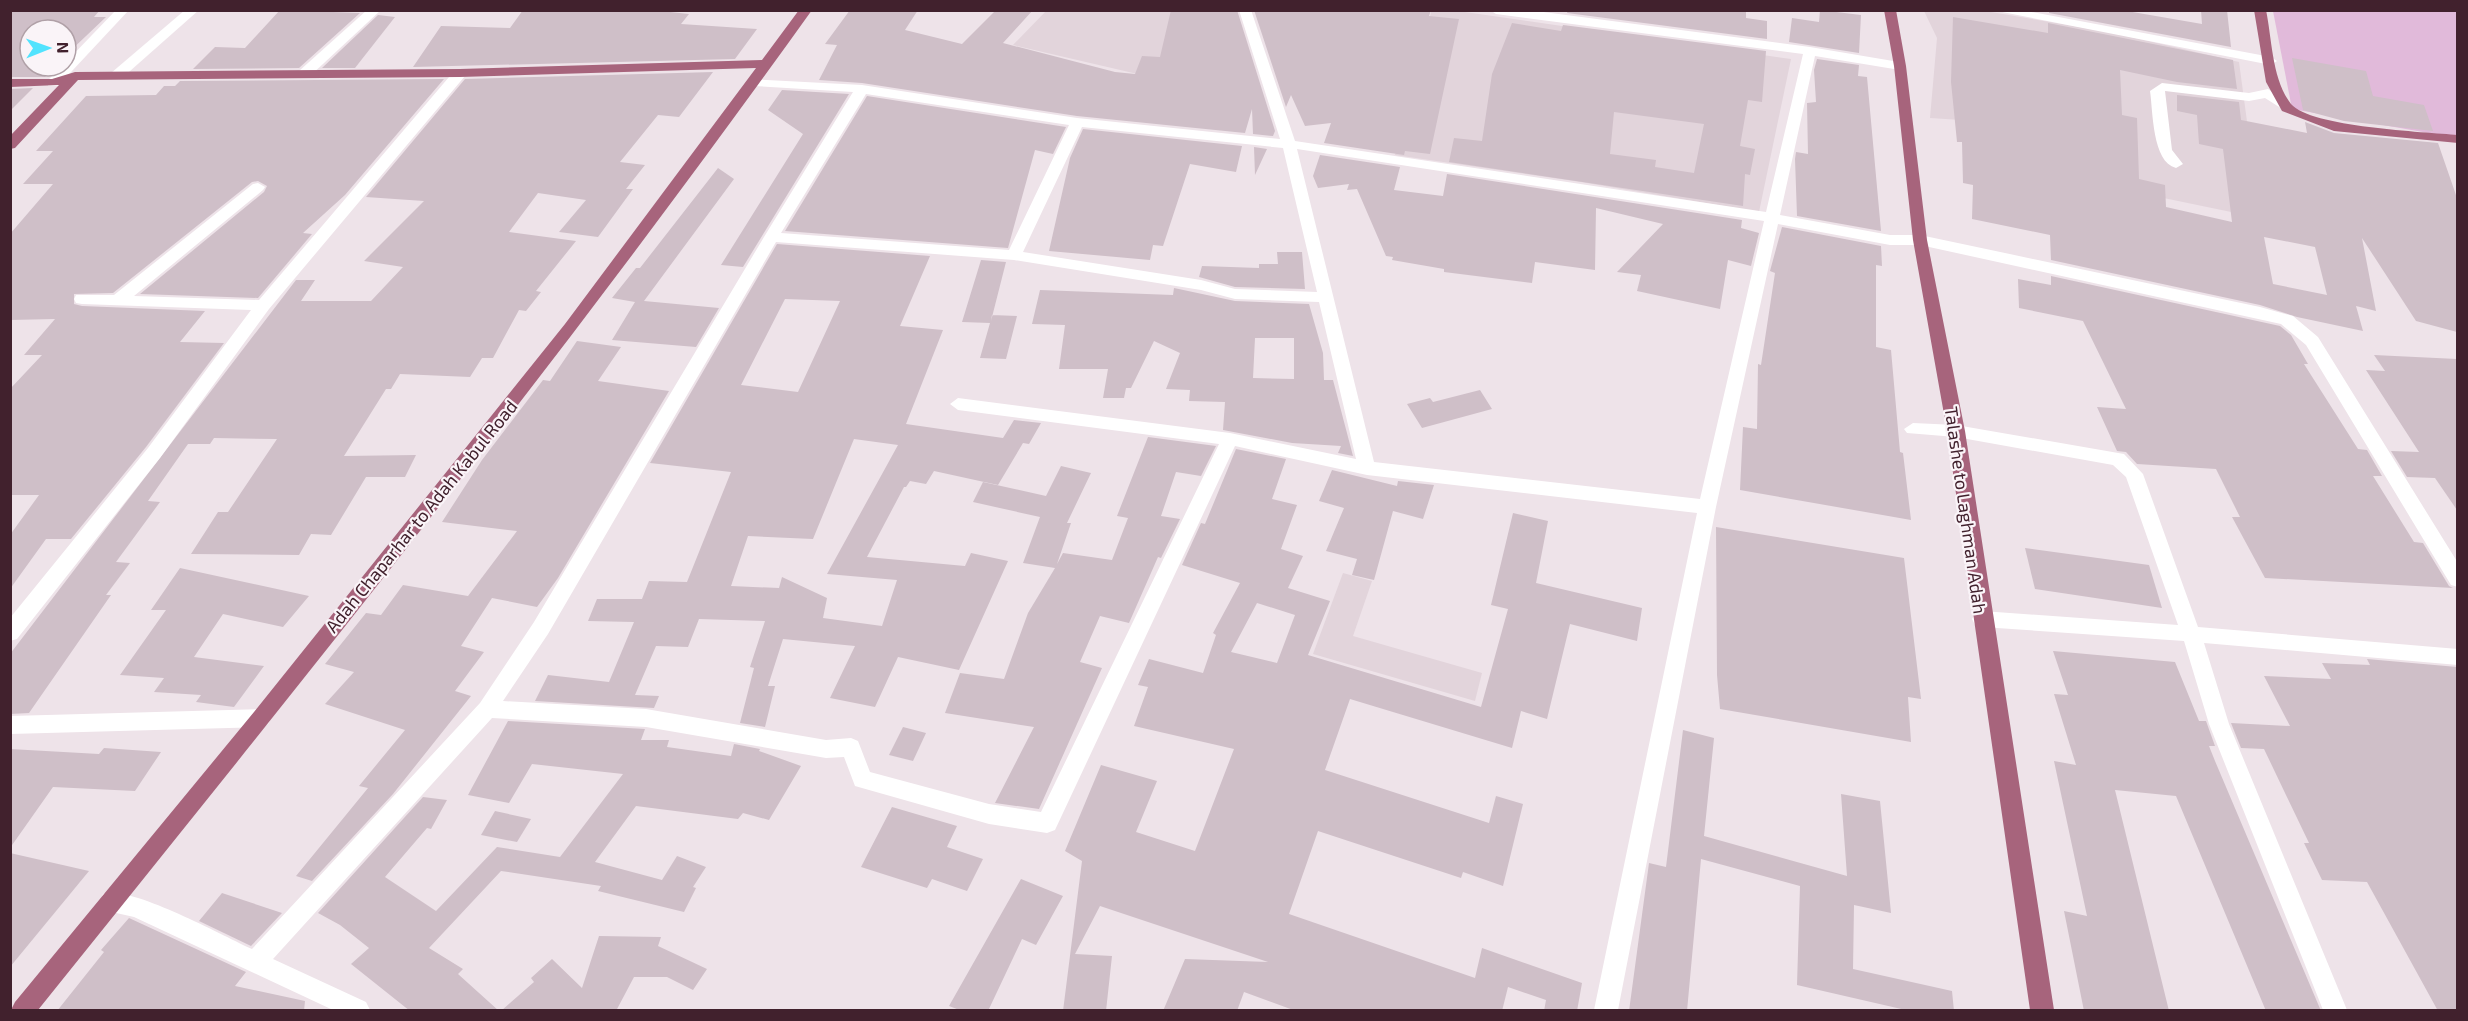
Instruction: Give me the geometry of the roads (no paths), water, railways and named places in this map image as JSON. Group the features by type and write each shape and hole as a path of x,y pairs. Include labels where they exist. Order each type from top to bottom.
{"main road":[{"name":"Adah Chaparhar to Adah Kabul Road","path":"23,1011 261,718 571,328 806,10"},
{"name":"Talashe to Laghman Adah","path":"1890,10 1900,66 1920,240 1956,431 1982,619 2042,1011"},
{"path":"2260,10 2273,82 2287,108 2334,127 2457,139"},
{"path":"78,76 460,73 766,64"},
{"path":"10,83 54,83 69,78"},
{"path":"10,145 73,78"}],"street":[{"path":"54,83 123,10"},
{"path":"116,76 193,10"},
{"path":"304,74 375,10"},
{"path":"1245,10 1289,144 1367,468"},
{"path":"1496,10 1810,51 1900,66"},
{"path":"1998,10 2271,61"},
{"path":"1606,1011 1707,507 1810,51"},
{"path":"10,633 154,453 263,305 460,73"},
{"path":"754,82 862,89 1077,122 1289,144 1773,218 1890,240 1920,240 2287,320 2312,341 2457,580"},
{"path":"2176,164 2165,151 2157,91 2162,87 2249,97 2268,93 2287,108"},
{"path":"256,961 487,709 541,628 771,237 862,89"},
{"path":"1014,255 1077,122"},
{"path":"118,300 258,187"},
{"path":"771,237 1014,255 1201,285 1235,294 1325,297"},
{"path":"82,299 263,305"},
{"path":"958,404 1230,439 1367,468 1707,507"},
{"path":"1913,429 1956,431 2118,459 2134,474 2191,633 2219,724 2335,1011"},
{"path":"487,709 646,718 826,749 851,747 861,779 989,814 1047,823 1230,439"},
{"path":"1982,619 2191,633 2457,657"},
{"path":"10,725 261,718"},
{"path":"111,902 136,907 256,961 358,1011"}]}
